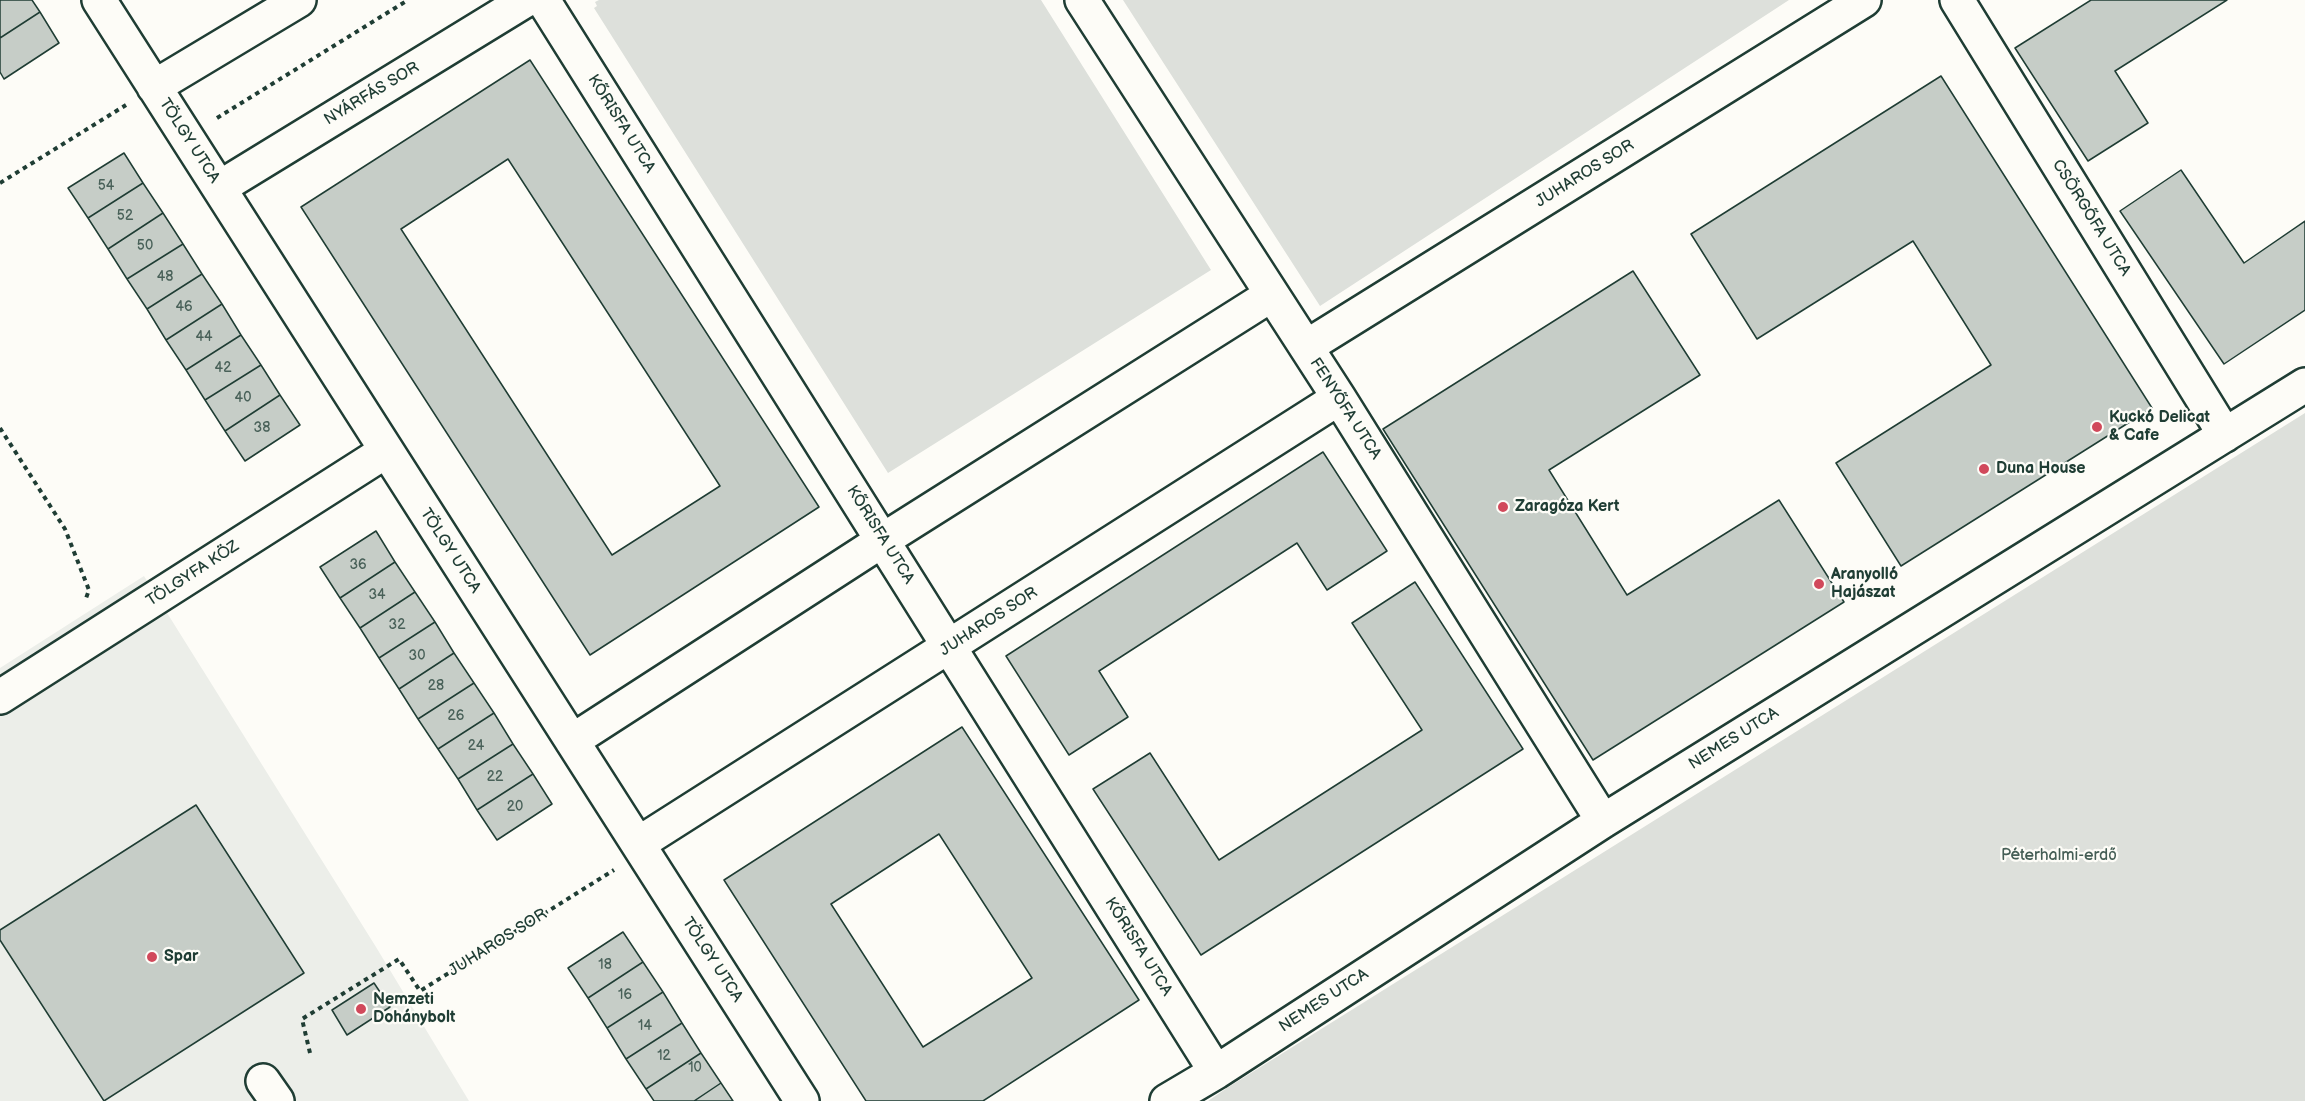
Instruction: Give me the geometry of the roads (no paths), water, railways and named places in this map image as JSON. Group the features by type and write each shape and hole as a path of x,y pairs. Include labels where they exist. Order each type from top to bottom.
{"street":[{"name":"TÖLGY UTCA","path":"99,0 802,1101"},
{"path":"154,87 299,0"},
{"name":"NYÁRFÁS SOR","path":"219,188 526,0"},
{"name":"KŐRISFA UTCA","path":"543,0 1216,1072"},
{"name":"FENYŐFA UTCA","path":"1082,0 1339,398 1603,820"},
{"name":"JUHAROS SOR","path":"1306,348 1864,0"},
{"name":"CSÖRGŐFA UTCA","path":"1958,0 2225,435"},
{"path":"572,741 883,540 1272,295"},
{"name":"NEMES UTCA","path":"1167,1101 1216,1072 1603,820 2305,385"},
{"name":"JUHAROS SOR","path":"640,848 1339,398"},
{"name":"TÖLGYFA KÖZ","path":"0,698 386,451"}],"place":[{"name":"Kuckó Delicat & Cafe","path":"2097,427"},
{"name":"Duna House","path":"1984,469"},
{"name":"Zaragóza Kert","path":"1503,507"},
{"name":"Aranyolló Hajászat","path":"1819,584"},
{"name":"Spar","path":"152,957"},
{"name":"Nemzeti Dohánybolt","path":"361,1009"}],"park label":[{"name":"Péterhalmi-erdő","path":"2059,856"}]}
